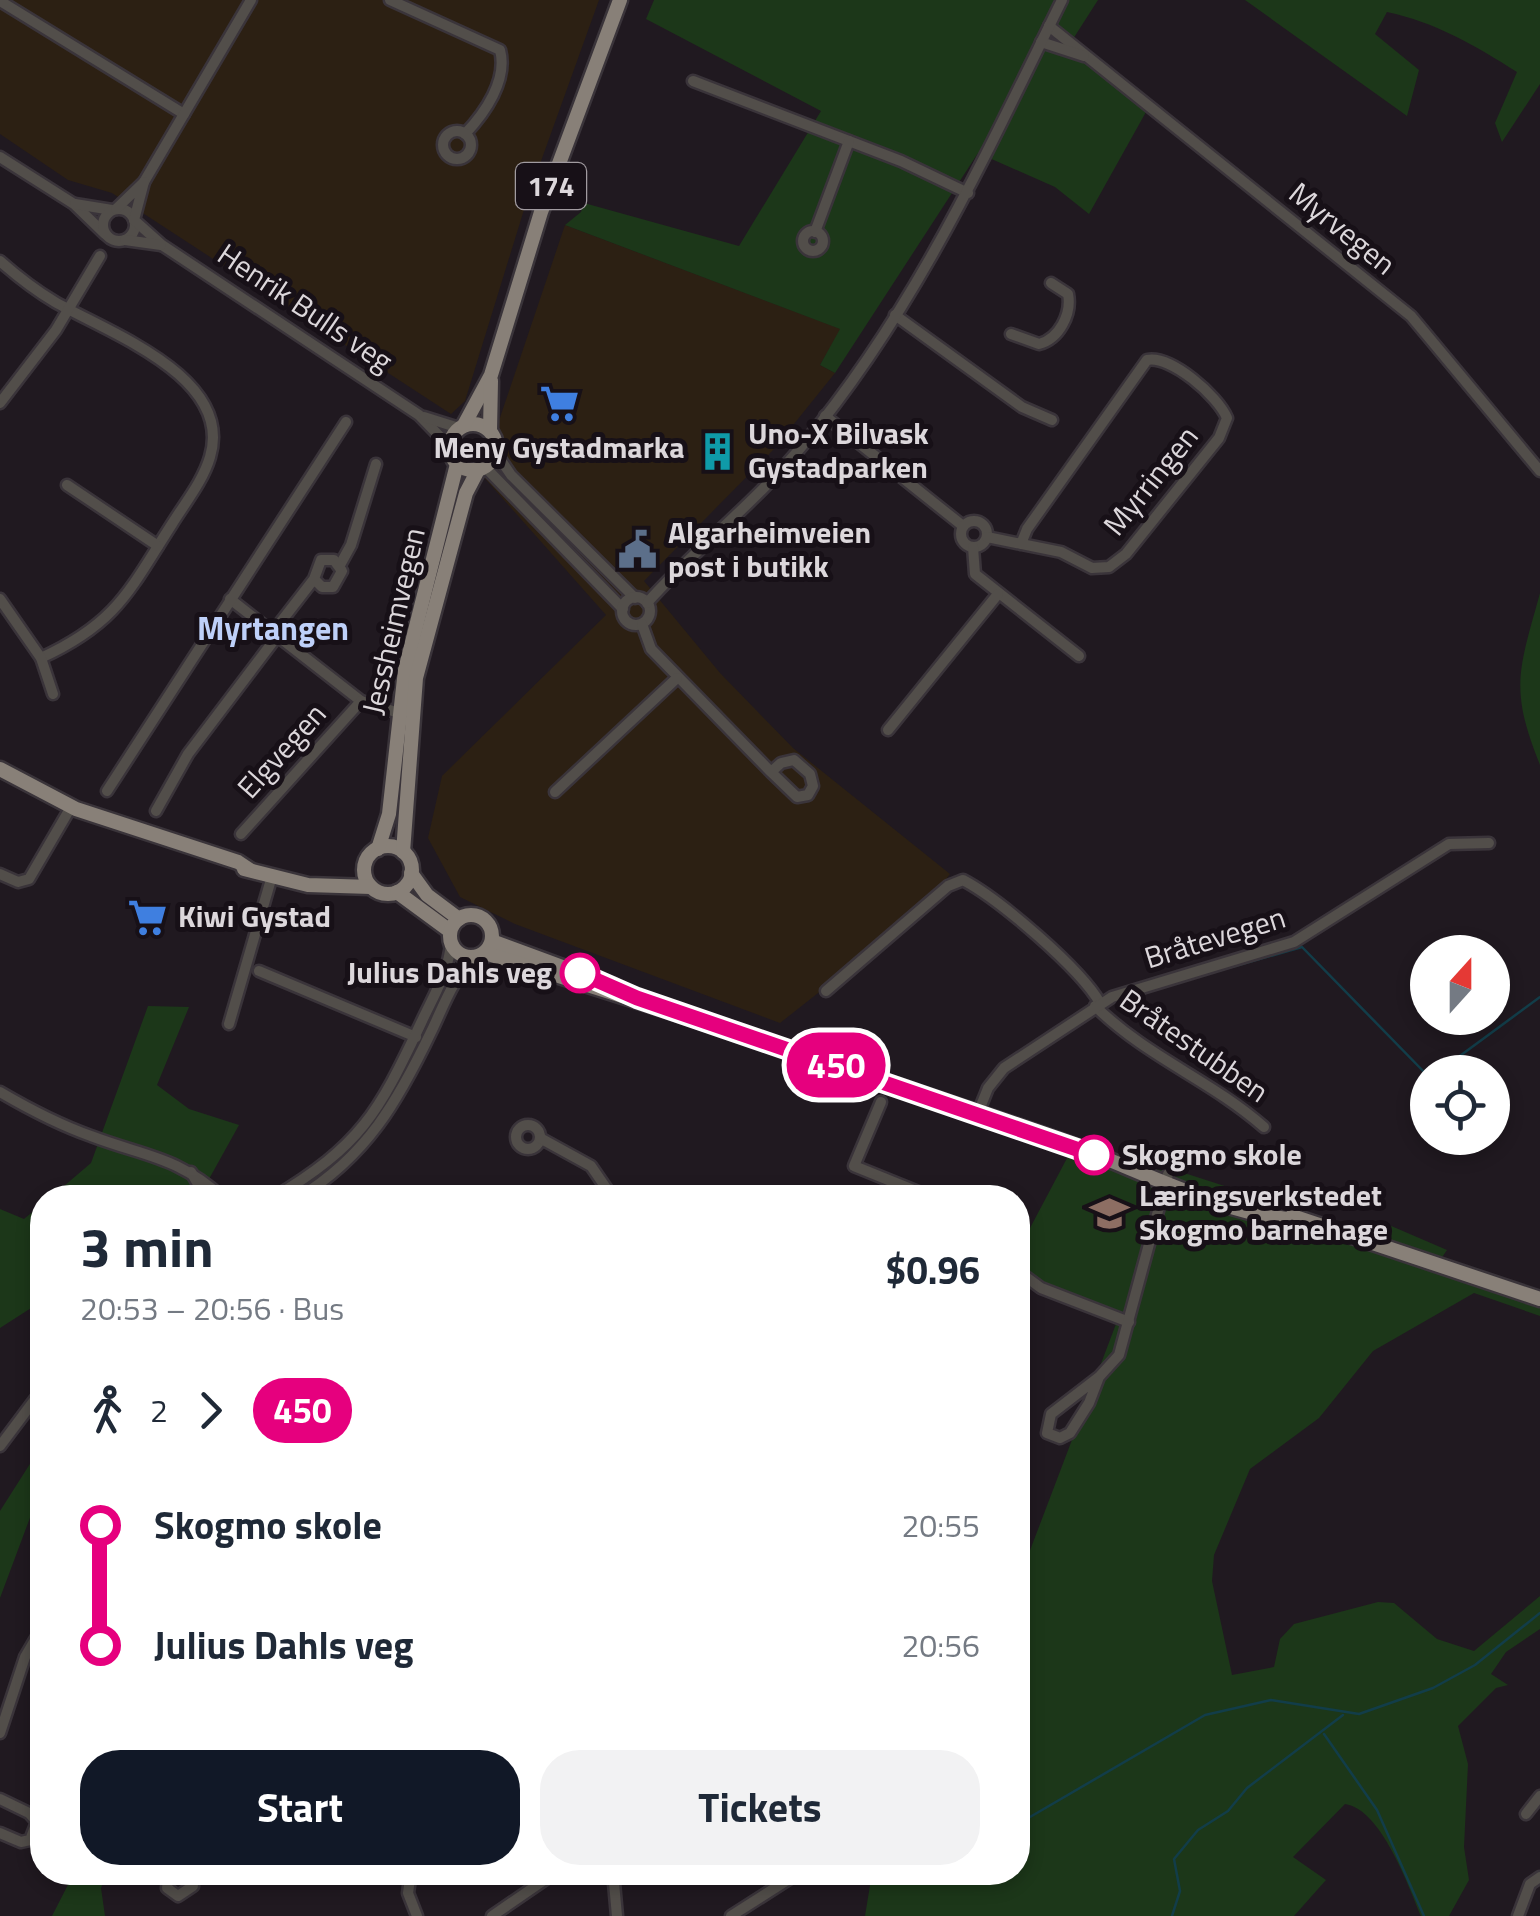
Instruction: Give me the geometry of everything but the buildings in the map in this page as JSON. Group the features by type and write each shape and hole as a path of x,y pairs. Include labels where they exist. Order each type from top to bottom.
{"main road":[{"name":"174","path":"450,447 491,375 541,212 620,0"},
{"name":"174","path":"491,375 490,430 496,453"},
{"path":"462,427 477,424 490,430"},
{"path":"450,447 457,464 482,468 496,453"},
{"name":"Jessheimvegen","path":"378,849 389,814 399,712 414,627 457,464"},
{"name":"Jessheimvegen","path":"403,852 416,678 466,492 482,468"},
{"path":"0,769 71,807 272,876 322,886 371,887 386,894 397,892 412,873"},
{"path":"322,886 355,873 378,849 391,847 403,852 412,873 453,930 462,956 485,950 637,998 1082,1148 1249,1210 1299,1220 1540,1299"},
{"path":"365,864 371,887"},
{"path":"397,892 453,930"},
{"path":"453,930 472,914 485,919 485,950"}],"street":[{"path":"125,240 134,231 144,182 252,0"},
{"path":"390,0 500,50 503,62 493,93 466,134"},
{"path":"647,602 787,463 895,315 938,251 1062,0"},
{"path":"0,1 184,114"},
{"name":"Myrvegen","path":"1049,26 1411,316 1540,471"},
{"name":"Myrvegen","path":"1041,42 1084,56"},
{"path":"693,81 849,141 968,193"},
{"path":"815,232 849,141"},
{"name":"Henrik Bulls veg","path":"0,157 74,204 113,240 162,246"},
{"path":"105,234 103,220 144,182"},
{"name":"Henrik Bulls veg","path":"74,204 126,210 162,246 418,415 450,447"},
{"path":"0,403 68,309 100,256"},
{"path":"0,260 68,309 180,375 201,396 210,415 212,445 206,468 110,616 73,643 41,658"},
{"path":"1011,334 1032,343 1052,338 1070,302 1068,294 1051,283"},
{"path":"895,315 1013,401 1052,420"},
{"name":"Myrringen","path":"963,526 979,522 986,537 1061,552 1092,568 1110,568 1126,554 1218,438 1227,418 1221,406 1168,362 1147,360 1027,529 1022,544"},
{"name":"Henrik Bulls veg","path":"418,415 462,427"},
{"path":"825,416 963,526 962,540 973,548"},
{"path":"106,791 346,422"},
{"path":"496,453 511,475 635,598 647,602"},
{"path":"314,579 322,587 333,587 342,578 340,565 352,545 376,464"},
{"path":"482,468 623,608 629,623 642,624"},
{"path":"67,485 158,546"},
{"path":"986,537 973,548 972,570 1079,656"},
{"path":"156,811 188,754 314,579 321,560 340,565"},
{"path":"888,730 998,594"},
{"path":"0,598 41,658 53,694"},
{"path":"623,608 635,598"},
{"path":"230,599 361,701 399,712"},
{"path":"642,624 650,615 647,602"},
{"path":"642,624 651,650 771,772"},
{"path":"555,792 677,678"},
{"name":"Elgvegen","path":"241,834 361,701"},
{"path":"0,874 18,882 29,879 71,807"},
{"name":"Bråtevegen","path":"978,1113 988,1088 1004,1068 1122,992 1294,942 1449,844 1489,842"},
{"path":"229,1024 272,876"},
{"name":"Bråtestubben","path":"826,991 948,886 963,880 989,896 1078,971 1098,1005 1150,1051 1224,1092 1264,1127"},
{"path":"294,1185 332,1161 364,1129 447,966 453,930"},
{"path":"317,1185 373,1137 462,972 485,950"},
{"path":"259,971 426,1042"},
{"path":"0,1092 91,1136 191,1170 208,1185"},
{"path":"881,1102 854,1166 901,1185"},
{"path":"540,1138 590,1166 603,1185"},
{"path":"191,1170 199,1185"},
{"path":"1100,1377 1051,1414 1046,1427 1053,1438 1070,1433 1100,1377 1118,1355 1167,1178"},
{"path":"1030,1280 1129,1322"},
{"path":"0,1446 30,1406"},
{"path":"0,1732 30,1648"},
{"path":"1526,1814 1540,1796"},
{"path":"0,1800 30,1813"},
{"path":"0,1834 21,1842 30,1840"},
{"path":"1518,1916 1530,1884 1540,1877"},
{"path":"167,1885 178,1896 194,1885"},
{"path":"409,1885 417,1916"},
{"path":"492,1916 537,1885"},
{"path":"614,1885 617,1916"},
{"path":"731,1916 780,1885"}],"shaded area":[{"path":"0,0 599,0 527,200 465,401 451,414 112,193 68,180 0,134"},
{"path":"565,225 841,329 820,365 835,373 773,450 644,581 720,673 793,748 950,874 921,912 780,1023 515,924 460,897 428,838 442,776 606,615 481,474"}],"green space":[{"path":"654,0 1098,0 1073,39 1104,75 1146,112 1089,214 1055,187 978,153 835,373 820,365 840,329 565,225 581,212 584,203 739,246 821,111 646,19"},
{"path":"1245,0 1540,0 1540,84 1502,142 1495,123 1517,72 1455,36 1387,12 1375,34 1419,70 1407,116"},
{"path":"1540,593 1540,765 1524,716 1520,679"},
{"path":"148,1006 189,1007 157,1085 189,1109 239,1125 206,1185 65,1185 91,1163"},
{"path":"1074,1145 1175,1170 1376,1235 1382,1222 1447,1250 1438,1263 1540,1298 1540,1316 1474,1293 1373,1351 1319,1418 1250,1469 1214,1555 1212,1581 1232,1675 1274,1667 1280,1639 1294,1624 1378,1602 1394,1603 1437,1639 1474,1651 1540,1596 1540,1629 1506,1652 1491,1674 1508,1685 1496,1688 1458,1726 1468,1764 1464,1847 1469,1880 1449,1916 1421,1916 1381,1833 1358,1809 1345,1804 1293,1857 1326,1880 1294,1916 865,1916 870,1885 1030,1885 1030,1550 1116,1324 1035,1288 1030,1273 1030,1228"},
{"path":"0,1209 24,1219 30,1214 30,1309 0,1328"},
{"path":"30,1464 30,1518 0,1598 0,1511"},
{"path":"68,1885 102,1885 105,1916 52,1916"}],"waterway":[{"path":"1161,987 1302,947 1410,1058"},
{"path":"1461,1055 1540,997"},
{"path":"1030,1817 1205,1715 1271,1700 1359,1714 1433,1688 1475,1665 1540,1613"},
{"path":"1172,1916 1180,1891 1174,1859 1198,1830 1228,1811 1247,1788 1343,1715"},
{"path":"1324,1734 1377,1810 1424,1916"}],"bus line":[{"name":"450","path":"580,973 637,998 1094,1155"}],"place":[{"name":"Meny Gystadmarka","path":"559,404"},
{"name":"Uno-X Bilvask Gystadparken","path":"718,451"},
{"name":"Algarheimveien post i butikk","path":"638,550"},
{"name":"Kiwi Gystad","path":"148,917"},
{"name":"Julius Dahls veg","path":"580,973"},
{"name":"Skogmo skole","path":"1094,1155"},
{"name":"Læringsverkstedet Skogmo barnehage","path":"1109,1213"}],"district":[{"name":"Myrtangen","path":"273,629"}]}
